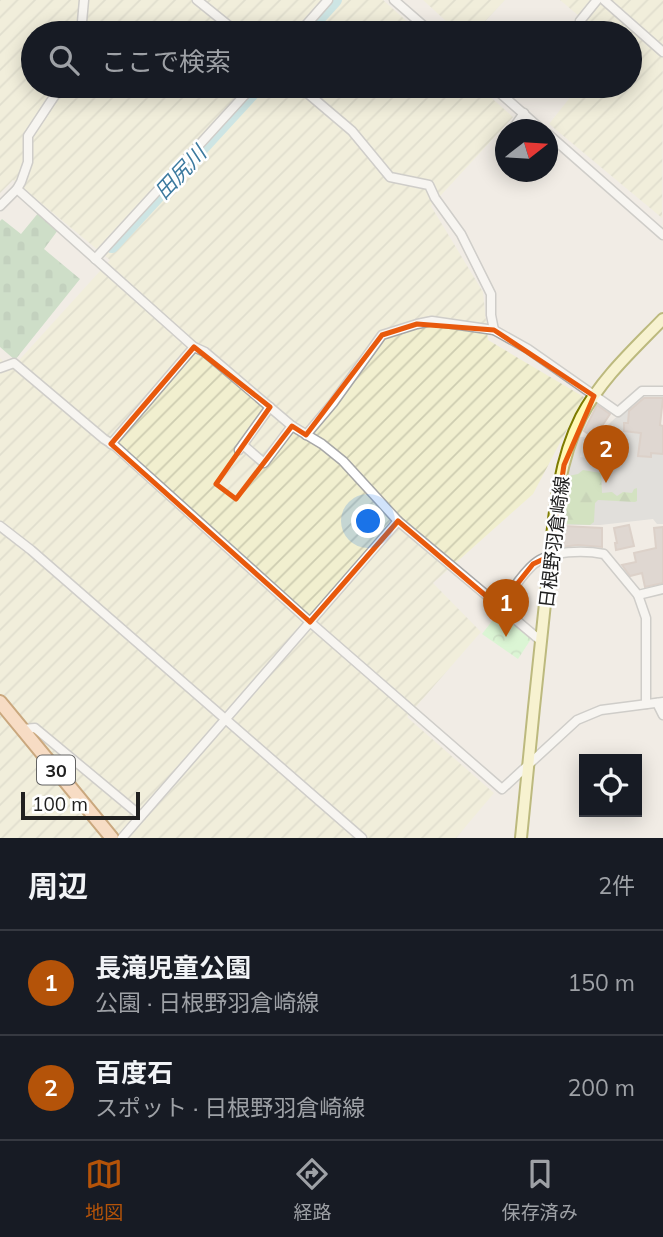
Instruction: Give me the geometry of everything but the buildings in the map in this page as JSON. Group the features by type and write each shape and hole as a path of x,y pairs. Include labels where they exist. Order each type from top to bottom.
{"main road":[{"name":"日根野羽倉崎線","path":"520,838 550,556 564,465 572,439 594,396 617,366 663,319"},
{"name":"30","path":"0,702 112,838"}],"street":[{"path":"82,21 85,0"},
{"path":"197,0 223,21"},
{"path":"310,21 328,0"},
{"path":"394,0 418,21"},
{"path":"580,21 597,0"},
{"path":"604,0 628,21"},
{"path":"642,33 663,52"},
{"path":"0,206 17,189 28,162 28,136 53,98"},
{"path":"95,259 242,98"},
{"path":"313,98 352,131 390,177 429,185 461,234 491,294 494,330"},
{"path":"506,98 530,119"},
{"path":"520,119 524,113"},
{"path":"558,143 663,235"},
{"path":"17,189 194,347 205,352 292,426 322,444 343,461 398,521 541,641"},
{"path":"306,435 333,403 382,335 432,321 494,330 528,349 618,412 642,390 663,391"},
{"path":"111,444 194,347"},
{"path":"0,368 14,363 111,444 502,789 577,720 601,710 660,703 663,715"},
{"path":"270,407 241,448 264,463 292,426"},
{"path":"122,838 398,521"},
{"path":"0,526 362,838"},
{"path":"499,607 533,564 550,556 591,552 604,554 638,595 646,618 646,704"},
{"path":"638,595 663,589"},
{"path":"22,729 35,727 141,816"}],"highlighted area":[{"path":"417,324 494,330 594,396 564,465 550,556 533,564 499,607 398,521 310,622 111,444 194,347 270,407 216,484 236,499 292,426 306,435 382,335"}],"shaded area":[{"path":"0,0 383,0 407,21 21,21 21,98 492,98 513,117 495,119 495,137 431,206 483,292 488,340 584,397 533,494 433,583 481,632 407,717 494,793 456,838 0,838 0,358 11,369 110,260 13,180 0,193"},
{"path":"423,0 505,0 485,21 446,21"},
{"path":"560,0 663,0 662,218 558,131 558,119 553,119 570,98 642,98 642,21 585,21"},
{"path":"628,406 644,409 663,436 663,524 657,524 653,519 600,525 559,525 562,485 577,436 593,439"},
{"path":"611,430 624,450 613,462 580,457 583,441 595,444"}],"green space":[{"path":"39,212 58,230 44,249 80,279 15,360 0,347 0,221 2,219 21,234"},
{"path":"583,470 601,473 602,493 612,492 617,496 623,492 632,493 637,488 637,501 598,500 595,503 594,522 590,525 564,524 568,476"},
{"path":"499,612 531,639 518,659 482,634"}],"waterway":[{"name":"田尻川","path":"316,21 335,0"},
{"name":"田尻川","path":"112,246 248,98"}],"place":[{"name":"百度石","path":"606,483"},
{"name":"長滝児童公園","path":"506,637"}]}
